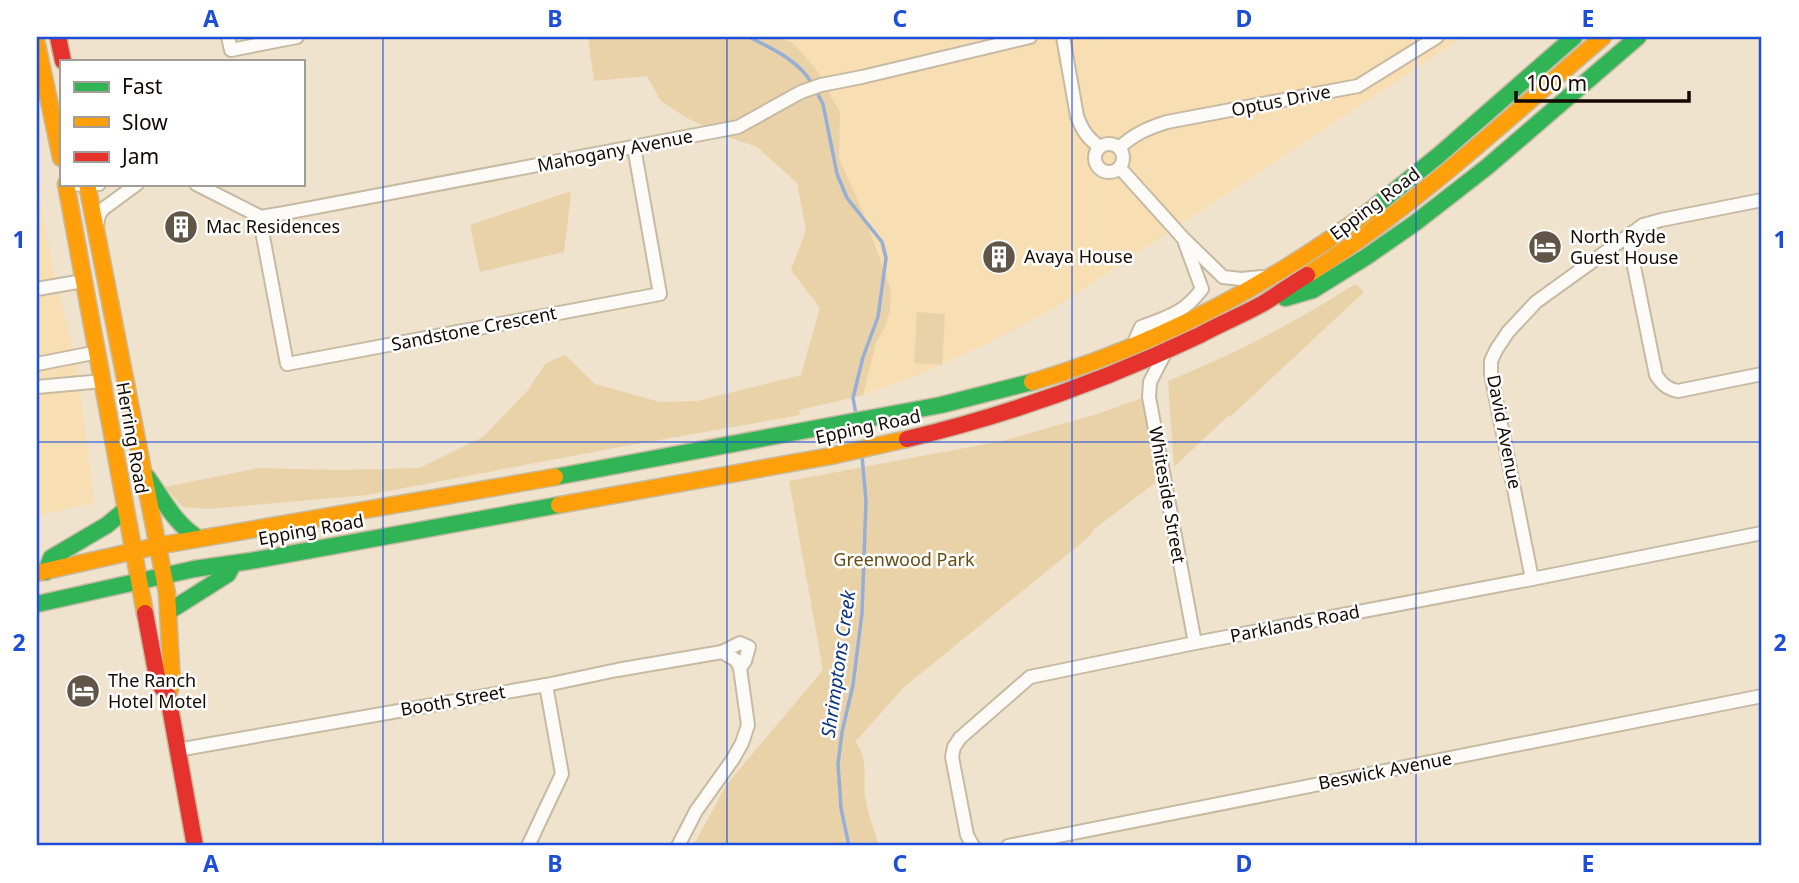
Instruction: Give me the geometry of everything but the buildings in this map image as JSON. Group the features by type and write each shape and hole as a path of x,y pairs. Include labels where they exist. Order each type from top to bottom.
{"main road":[{"path":"58,37 63,60"},
{"path":"1519,85 1563,37"},
{"name":"Epping Road","path":"41,573 198,538 573,474 830,426 998,391 1054,375 1189,320 1273,275 1326,241 1393,193 1574,37"},
{"name":"Epping Road","path":"37,604 194,569 831,456 907,439 1025,406 1100,379 1166,351 1260,305 1342,253 1401,210 1603,37"},
{"path":"1260,305 1313,290 1415,223 1487,167 1638,37"},
{"path":"37,44 60,153"},
{"name":"Herring Road","path":"66,186 158,682 168,696"},
{"name":"Herring Road","path":"91,186 96,234 163,576 172,682 168,696 195,846"},
{"path":"143,471 175,520 186,532 198,538"},
{"path":"41,573 51,558 107,526 125,510"},
{"path":"168,612 228,575 233,564"}],"street":[{"path":"229,43 297,37"},
{"name":"Mahogany Avenue","path":"261,217 738,127 800,92 821,85 1030,37"},
{"path":"1063,37 1077,116 1089,139 1100,147 1112,145 1119,148 1124,156 1120,168"},
{"name":"Optus Drive","path":"1119,148 1129,138 1147,128 1167,122 1358,86 1437,37"},
{"name":"Sandstone Crescent","path":"261,217 287,364 457,333 660,294 634,147"},
{"path":"1100,147 1094,158 1098,167 1108,172 1120,168"},
{"path":"1120,168 1183,238 1223,277 1241,279 1273,275"},
{"path":"96,234 99,215 103,209 133,186"},
{"path":"200,186 261,217"},
{"name":"David Avenue","path":"1532,579 1491,374 1491,362 1496,350 1508,332 1536,302 1643,225 1661,219 1762,200"},
{"path":"1628,237 1656,375 1661,383 1678,391 1762,374"},
{"path":"1133,345 1140,327 1168,317 1191,303 1202,289 1183,238"},
{"path":"37,289 83,281"},
{"name":"Whiteside Street","path":"1166,351 1153,374 1149,390 1195,643"},
{"path":"37,363 98,352"},
{"path":"37,387 103,381"},
{"name":"Parklands Road","path":"973,846 967,835 952,757 954,747 960,738 1030,677 1762,533"},
{"name":"Booth Street","path":"177,750 617,670 726,654 736,660 740,668 748,725 733,759 696,811 678,846"},
{"path":"528,846 562,775 546,685"},
{"name":"Beswick Avenue","path":"1008,846 1762,696"}],"shaded area":[{"path":"777,37 1463,37 1053,309 916,376 863,395 876,343 885,327 891,290 862,210 839,158 840,111 816,69 793,43"},
{"path":"37,137 41,207 54,274 77,364 94,503 37,516"}],"green space":[{"path":"588,37 777,37 793,43 816,69 840,112 839,158 862,210 891,290 890,310 876,343 863,395 799,410 800,415 367,495 209,509 183,507 165,487 258,468 419,468 483,437 528,390 546,363 565,355 595,384 660,402 697,401 801,375 820,308 791,270 806,230 797,183 757,147 722,135 685,117 660,100 647,76 594,81"},
{"path":"571,193 564,252 480,272 470,225"},
{"path":"1355,284 1364,292 1174,467 1168,381 1264,337"},
{"path":"917,312 945,314 942,365 914,363"},
{"name":"Greenwood Park","path":"1145,397 1160,479 1093,530 1090,536 903,688 855,742 863,756 866,802 879,846 693,846 727,784 823,670 789,481 1002,441 1094,415"}],"waterway":[{"name":"Shrimptons Creek","path":"749,37 793,62 812,84"},
{"name":"Shrimptons Creek","path":"816,91 823,104 837,174 847,198 882,242 886,258 878,317 863,357 853,398 856,414"},
{"name":"Shrimptons Creek","path":"849,846 841,808 838,764 853,685 862,613 866,501 862,456"}],"traffic: fast":[{"path":"1371,210 1439,155 1574,37"},
{"path":"1285,298 1313,290 1415,223 1487,167 1638,37"},
{"path":"555,477 941,405 1032,382"},
{"path":"147,477 176,518 198,538"},
{"path":"37,604 194,569 559,505"},
{"path":"46,572 51,558 107,525 125,510"},
{"path":"168,612 228,574 233,564"}],"traffic: slow":[{"path":"1307,275 1385,221 1603,37"},
{"path":"37,44 60,153"},
{"path":"66,186 145,613"},
{"path":"87,186 167,593 172,682 168,696"},
{"path":"1032,382 1122,350 1209,311 1292,263 1371,210"},
{"path":"559,505 831,456 907,439"},
{"path":"37,573 157,546 555,477"}],"traffic: jam":[{"path":"58,37 63,60"},
{"path":"907,439 982,419 1129,367 1268,301 1307,275"},
{"path":"145,613 158,682 168,696 195,846"}],"place":[{"name":"Mac Residences","path":"181,227"},
{"name":"North Ryde Guest House","path":"1545,247"},
{"name":"Avaya House","path":"999,257"},
{"name":"The Ranch Hotel Motel","path":"83,691"}]}
